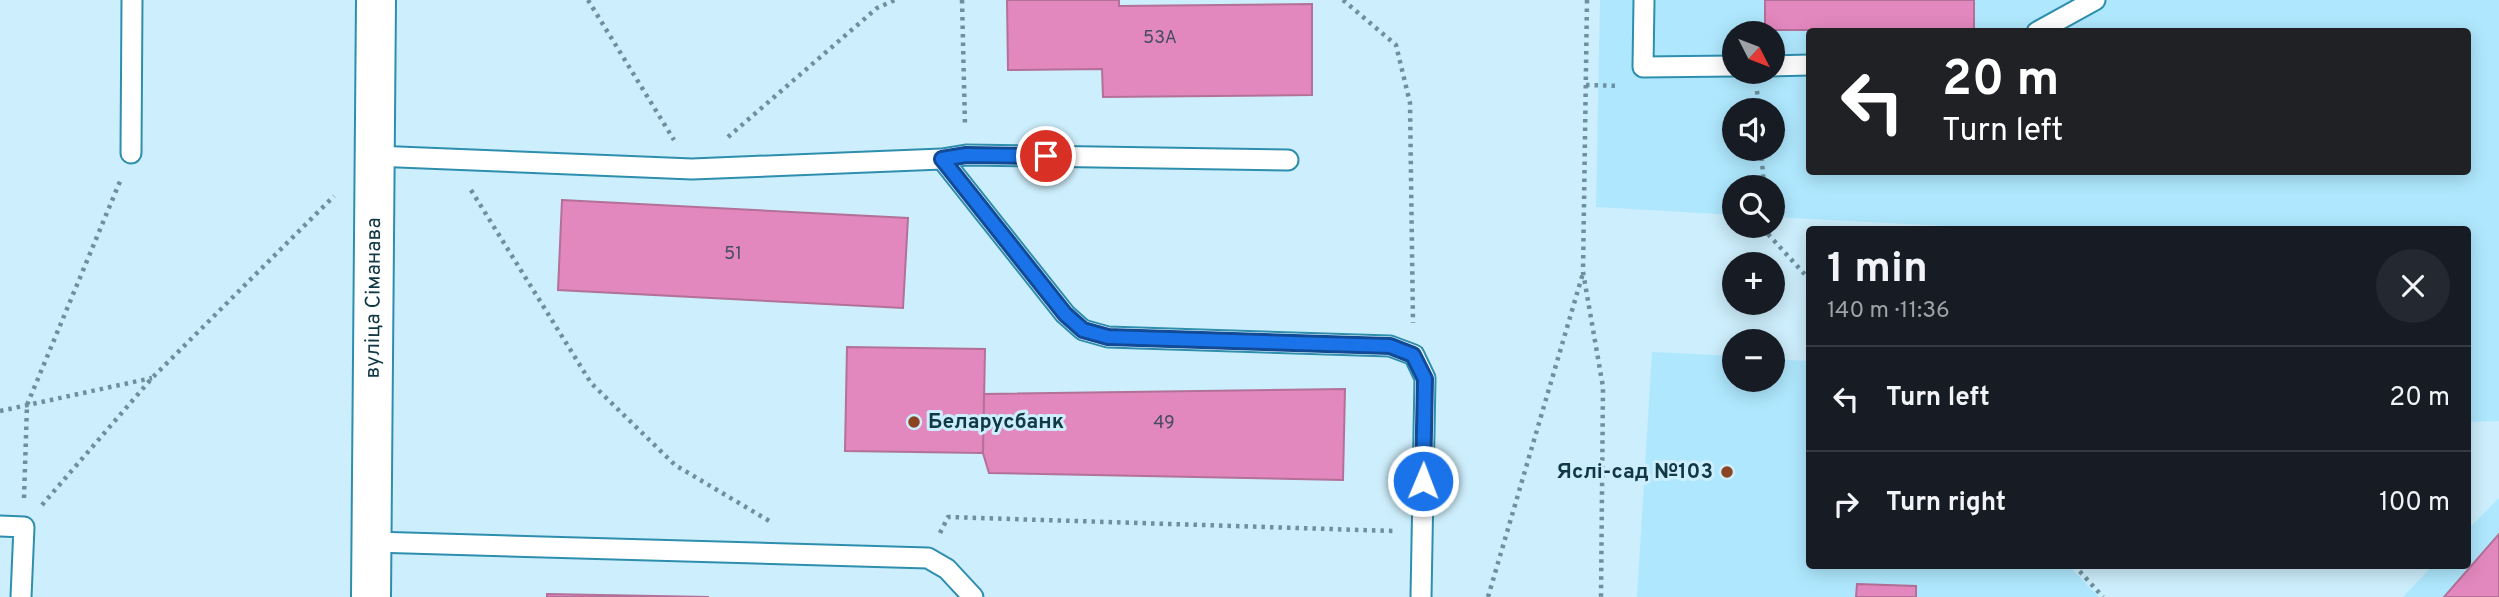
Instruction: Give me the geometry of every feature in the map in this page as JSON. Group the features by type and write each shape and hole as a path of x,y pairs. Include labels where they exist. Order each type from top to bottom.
{"main road":[{"name":"вуліца Сіманава","path":"371,597 376,0"}],"lane":[{"path":"131,153 132,0"},
{"path":"1644,0 1643,67 1722,66"},
{"path":"2044,28 2095,0"},
{"path":"1785,66 1806,65"},
{"path":"374,156 692,169 942,159 966,155 1289,160"},
{"path":"942,159 1065,314 1083,330 1108,337 1390,346 1413,355 1425,379 1421,597"},
{"path":"0,526 24,527 21,597"},
{"path":"373,541 928,558 947,569 973,597"}],"path":[{"path":"588,0 692,169 877,8 895,0"},
{"path":"962,0 966,155"},
{"path":"1343,0 1396,45 1410,103 1413,355"},
{"path":"1587,0 1583,272 1603,387 1601,597"},
{"path":"24,527 27,405 131,153"},
{"path":"24,527 152,377 374,156"},
{"path":"470,189 592,383 675,465 827,555"},
{"path":"1772,238 1806,276"},
{"path":"1488,597 1583,272"},
{"path":"0,411 152,377"},
{"path":"928,558 948,517 1422,532"},
{"path":"2078,569 2103,597"}],"shaded area":[{"path":"1600,0 2499,0 2499,421 2471,422 2471,226 1945,226 1785,218 1785,175 1722,175 1722,214 1596,207"},
{"name":"Яслі-сад №103","path":"1652,352 1722,355 1722,392 1785,392 1785,360 1806,361 1806,569 2072,569 2099,597 1637,597"},
{"path":"2499,498 2499,597 2403,597 2429,569 2471,569 2471,526"}],"building":[{"path":"1007,0 1119,0 1119,6 1312,4 1312,95 1103,97 1102,69 1008,70"},
{"path":"1765,0 1974,0 1974,28 1785,30 1785,21 1765,21"},
{"path":"562,200 908,218 903,308 558,290"},
{"name":"Беларусбанк","path":"847,347 985,349 983,453 845,451"},
{"path":"1345,389 1343,480 989,473 983,453 984,394"},
{"path":"2499,534 2499,597 2444,597"},
{"path":"1857,584 1916,586 1916,597 1856,597"},
{"path":"547,594 709,597 547,597"}],"place":[{"name":"Беларусбанк","path":"914,422"},
{"name":"Яслі-сад №103","path":"1727,472"}],"route":[{"path":"1046,156 966,155 942,159 1065,314 1083,330 1108,337 1390,346 1413,355 1425,379 1423,481"}]}
